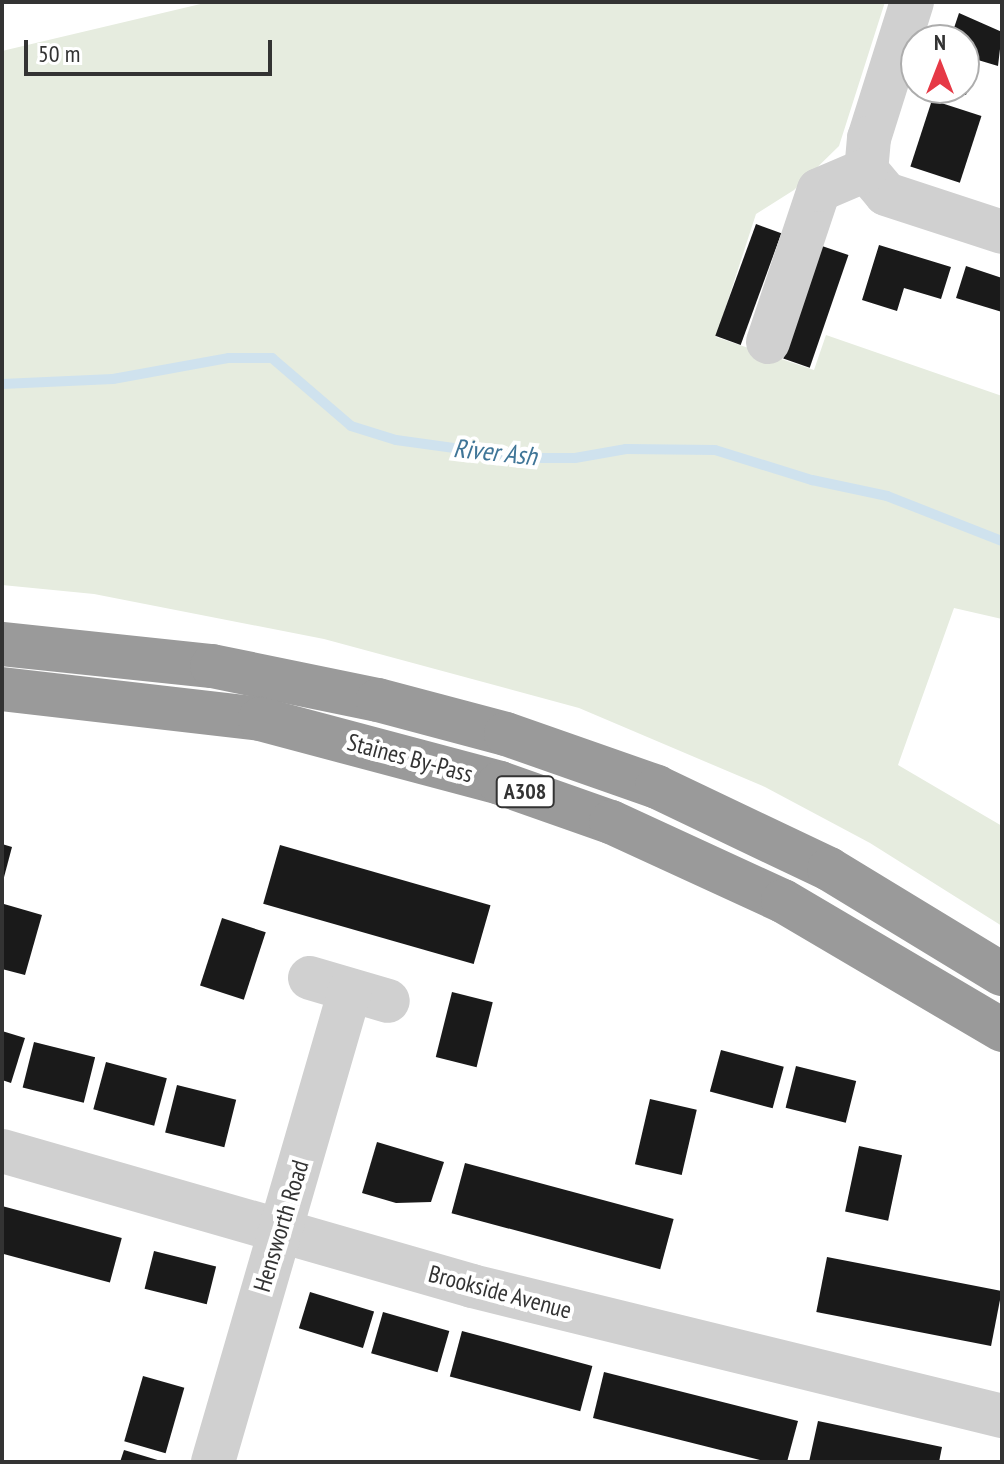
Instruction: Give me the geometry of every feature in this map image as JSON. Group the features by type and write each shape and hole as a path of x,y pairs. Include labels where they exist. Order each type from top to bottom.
{"highway":[{"name":"Staines By-Pass","path":"2,644 212,666 378,700 506,734 657,787 829,869 1002,974"},
{"name":"Staines By-Pass","path":"2,689 260,719 500,783 611,822 783,901 1002,1030"}],"street":[{"path":"912,2 869,138 866,170 886,194 1002,232"},
{"path":"768,342 819,190 866,170"},
{"name":"Hensworth Road","path":"213,1462 349,990"},
{"name":"Brookside Avenue","path":"2,1151 279,1232 562,1309 1002,1416"}],"shaded area":[{"path":"209,2 885,2 839,146 794,190 756,214 716,337 814,370 826,335 1002,396 1002,619 954,608 898,765 1002,826 1002,926 870,843 765,787 579,708 324,639 94,594 2,585 2,51"}],"building":[{"path":"959,13 1002,32 998,66 980,61 980,24 955,24"},
{"path":"931,104 944,104 981,116 960,183 910,167"},
{"path":"756,224 781,233 741,345 715,336"},
{"path":"879,245 951,267 941,299 904,288 897,311 862,300"},
{"path":"822,246 848,255 810,368 783,359"},
{"path":"966,266 1002,278 1002,312 956,298"},
{"path":"2,844 12,847 3,881 2,881"},
{"path":"280,845 491,905 474,964 263,904"},
{"path":"4,904 42,915 25,975 2,969"},
{"path":"222,918 266,932 244,1000 200,986"},
{"path":"452,992 493,1002 477,1067 436,1057"},
{"path":"2,1031 25,1038 11,1083 2,1080"},
{"path":"34,1042 95,1057 84,1103 23,1088"},
{"path":"721,1050 784,1067 773,1108 710,1092"},
{"path":"106,1062 167,1078 154,1126 93,1109"},
{"path":"796,1066 856,1081 846,1123 786,1108"},
{"path":"177,1085 236,1100 224,1147 165,1133"},
{"path":"650,1099 697,1110 682,1175 635,1164"},
{"path":"377,1142 444,1162 431,1202 396,1203 362,1193"},
{"path":"859,1146 902,1155 888,1221 845,1212"},
{"path":"465,1163 674,1219 660,1269 452,1213"},
{"path":"2,1206 122,1238 110,1283 2,1254"},
{"path":"154,1251 216,1266 207,1304 145,1289"},
{"path":"827,1257 1002,1291 991,1346 816,1312"},
{"path":"310,1292 374,1312 363,1348 299,1328"},
{"path":"383,1312 449,1331 437,1372 371,1353"},
{"path":"462,1331 592,1366 580,1411 450,1376"},
{"path":"604,1372 798,1421 787,1462 768,1462 593,1418"},
{"path":"143,1376 184,1388 166,1453 124,1441"},
{"path":"818,1421 942,1447 939,1462 809,1462"},
{"path":"124,1450 161,1461 161,1462 120,1462"}],"waterway":[{"name":"River Ash","path":"2,384 113,379 229,358 272,358 351,426 396,440 525,458 575,458 626,449 715,450 812,480 887,496 1002,541"}]}
